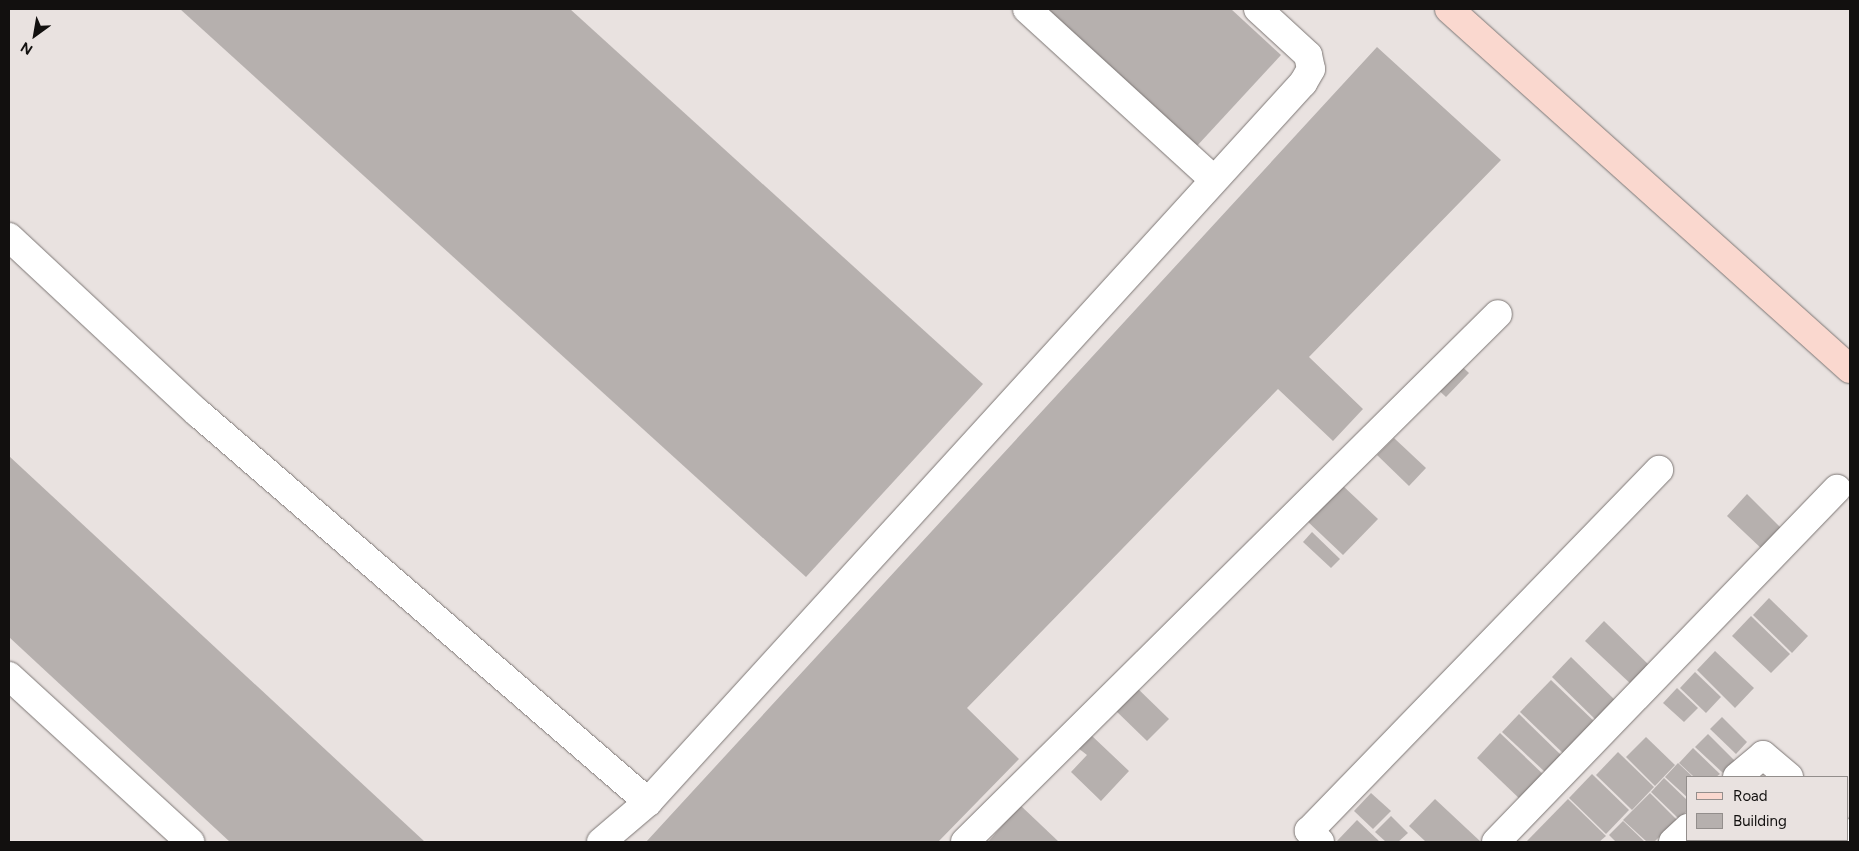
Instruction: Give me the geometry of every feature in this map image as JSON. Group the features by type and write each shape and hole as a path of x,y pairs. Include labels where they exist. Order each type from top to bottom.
{"main road":[{"path":"1449,9 1850,369"}],"street":[{"path":"1027,9 1214,180"},
{"path":"601,842 648,802 1214,180 1311,69 1308,55 1258,9"},
{"path":"9,237 198,413 648,802"},
{"path":"964,842 1498,314"},
{"path":"1309,839 1659,470"},
{"path":"1496,842 1837,489"},
{"path":"9,676 190,842"},
{"path":"1738,776 1758,756 1766,755 1788,776"},
{"path":"1673,842 1686,830"}],"building":[{"path":"180,9 570,9 983,384 806,577"},
{"path":"1047,9 1231,9 1281,55 1196,147"},
{"path":"1377,47 1501,160 1309,357 1363,409 1333,441 1278,389 967,708 1019,759 938,842 646,842"},
{"path":"1456,361 1469,373 1446,397 1433,385"},
{"path":"1394,438 1426,468 1409,486 1377,455"},
{"path":"9,456 425,842 230,842 9,637"},
{"path":"1341,484 1378,519 1343,555 1306,520"},
{"path":"1747,494 1783,530 1763,550 1727,516"},
{"path":"1312,532 1340,559 1331,568 1303,542"},
{"path":"1769,598 1808,636 1792,653 1753,615"},
{"path":"1751,616 1790,654 1771,673 1732,636"},
{"path":"1604,621 1651,667 1633,686 1585,641"},
{"path":"1715,651 1754,688 1735,708 1697,670"},
{"path":"1571,657 1619,704 1600,724 1552,677"},
{"path":"1695,672 1721,697 1706,713 1680,688"},
{"path":"1551,680 1597,724 1566,756 1520,712"},
{"path":"1133,684 1169,719 1147,741 1112,707"},
{"path":"1677,688 1698,708 1684,722 1663,703"},
{"path":"1519,714 1561,755 1545,772 1502,732"},
{"path":"1722,717 1747,742 1736,754 1710,729"},
{"path":"1500,733 1546,777 1523,802 1477,758"},
{"path":"1708,734 1735,761 1723,773 1695,747"},
{"path":"1091,735 1129,771 1101,801 1071,772 1087,755 1078,748"},
{"path":"1646,737 1675,765 1655,786 1626,757"},
{"path":"1693,748 1720,774 1717,776 1693,776 1679,763"},
{"path":"1618,752 1654,787 1632,810 1596,775"},
{"path":"1678,763 1692,776 1686,776 1686,796 1665,777"},
{"path":"1592,774 1629,810 1606,834 1569,798"},
{"path":"1664,778 1686,799 1686,812 1679,819 1651,792"},
{"path":"1371,793 1391,811 1373,829 1354,811"},
{"path":"1650,793 1677,820 1654,842 1647,842 1623,820"},
{"path":"1435,799 1481,842 1426,842 1409,826"},
{"path":"1568,799 1606,836 1599,842 1526,842"},
{"path":"1020,805 1059,842 988,842"},
{"path":"1391,816 1408,833 1398,842 1386,842 1375,832"},
{"path":"1357,820 1380,842 1336,842"},
{"path":"1623,821 1645,842 1616,842 1609,835"},
{"path":"1760,841 1787,842 1761,842"}]}
